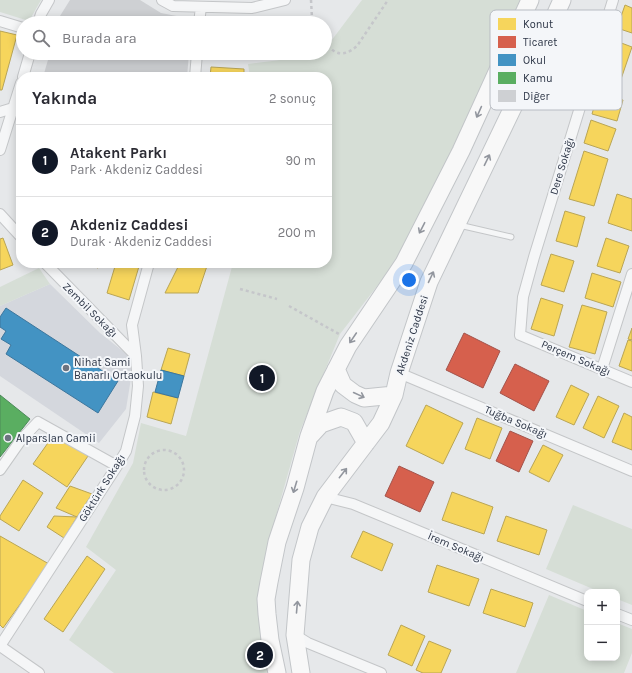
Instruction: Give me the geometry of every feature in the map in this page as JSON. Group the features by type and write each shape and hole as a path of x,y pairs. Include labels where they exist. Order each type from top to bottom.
{"main road":[{"path":"525,10 530,0"},
{"name":"Akdeniz Caddesi","path":"558,10 562,0"},
{"path":"277,673 270,640 266,599 277,542 295,488 309,436 336,369 351,341 404,263 461,151 490,88"},
{"name":"Akdeniz Caddesi","path":"301,673 295,635 301,560 310,527 325,497 381,423 394,395 399,373 429,282 512,110"},
{"path":"336,369 343,386 354,394 364,398 394,395"},
{"path":"309,436 321,424 341,417 354,422 366,443"}],"street":[{"path":"40,16 49,0"},
{"path":"162,0 201,7 252,8 285,0"},
{"name":"Dere Sokağı","path":"610,10 613,0"},
{"path":"200,16 201,7"},
{"path":"0,21 16,26"},
{"path":"24,72 28,60"},
{"path":"195,72 196,60"},
{"path":"0,150 16,99"},
{"path":"0,112 13,108"},
{"name":"Dere Sokağı","path":"520,335 523,297 579,110"},
{"path":"0,214 16,232"},
{"name":"Zembil Sokağı","path":"49,268 136,356"},
{"name":"Göktürk Sokağı","path":"0,646 126,450 134,416 138,386 132,325 148,268"},
{"path":"602,369 632,274"},
{"name":"Perçem Sokağı","path":"520,335 632,382"},
{"name":"Tuğba Sokağı","path":"399,373 632,471"},
{"path":"0,470 20,440 38,422 117,466"},
{"name":"İrem Sokağı","path":"325,497 353,504 584,601"},
{"path":"620,615 632,620"},
{"path":"295,635 308,643 381,673"},
{"path":"0,646 39,673"}],"lane":[{"path":"456,225 511,237"}],"path":[{"path":"311,0 312,16"},
{"path":"332,51 336,53 342,53 358,46 388,0"},
{"path":"240,289 277,299"},
{"path":"289,306 351,341"},
{"path":"161,450 167,450 178,456 184,468 181,480 171,489 157,489 151,486 146,481 144,474 146,461 155,452 161,450"}],"shaded area":[{"path":"0,0 41,0 32,16 16,17 0,12"},
{"path":"362,0 527,0 522,10 490,10 490,74 398,259 340,334 300,431 276,516 262,586 271,673 114,673 69,640 116,570 86,547 133,463 141,423 186,436 232,268 332,268 332,72 249,72 248,64 280,60 332,60 332,40"},
{"path":"39,268 50,284 0,306 0,287"},
{"name":"Nihat Sami Banarlı Ortaokulu","path":"50,284 100,333 134,360 126,409 99,443 0,376 0,306"},
{"path":"573,505 632,529 632,605 620,600 620,589 593,589 546,569"},
{"path":"549,595 584,610 584,661 620,661 620,624 632,629 632,653 624,673 516,673"}],"building: Konut":[{"path":"625,5 632,8 632,33 622,30 622,14"},
{"path":"0,31 16,35 16,39 2,90 0,90"},
{"path":"622,43 632,47 622,76"},
{"path":"211,67 244,69 244,72 210,72"},
{"path":"593,110 620,110 617,121 592,114"},
{"path":"591,120 616,129 608,151 584,143"},
{"path":"584,151 608,159 594,206 569,199"},
{"path":"617,194 632,199 632,231 608,223"},
{"path":"565,211 585,217 577,247 556,241"},
{"path":"3,238 13,265 0,270 0,239"},
{"path":"606,238 629,246 620,273 597,266"},
{"path":"551,254 574,261 564,292 541,285"},
{"path":"114,268 139,268 129,300 107,293"},
{"path":"178,268 206,268 198,293 165,293"},
{"path":"592,273 621,282 613,307 585,298"},
{"path":"541,298 563,305 554,336 531,329"},
{"path":"582,305 607,312 595,354 569,347"},
{"path":"632,328 632,340 628,339"},
{"path":"628,340 632,341 632,371 619,366"},
{"path":"168,348 190,354 184,376 161,370"},
{"path":"571,385 589,394 574,425 556,417"},
{"path":"153,392 178,398 171,424 147,417"},
{"path":"598,396 619,406 604,438 583,428"},
{"path":"426,405 463,423 443,464 406,446"},
{"path":"624,413 632,417 632,450 612,442"},
{"path":"477,418 502,428 490,459 465,449"},
{"path":"55,433 88,456 67,487 33,464"},
{"path":"543,445 563,455 549,482 529,472"},
{"path":"23,480 43,493 19,531 0,519 0,516"},
{"path":"70,486 92,494 77,517 56,508"},
{"path":"452,492 493,507 484,534 442,520"},
{"path":"54,516 77,517 64,538 47,527"},
{"path":"506,516 547,530 539,555 497,541"},
{"path":"363,531 393,544 382,571 351,557"},
{"path":"0,536 49,564 3,628 0,625"},
{"path":"87,556 105,569 63,632 44,619"},
{"path":"437,565 479,579 469,606 428,592"},
{"path":"491,589 533,603 525,627 483,613"},
{"path":"401,625 425,636 412,666 388,655"},
{"path":"429,641 451,650 441,673 423,673 416,670"}],"building: Ticaret":[{"path":"464,333 500,351 483,388 446,370"},
{"path":"515,364 549,381 534,411 500,393"},
{"path":"510,431 533,441 519,472 496,461"},
{"path":"399,466 434,482 420,512 385,496"}],"building: Okul":[{"path":"6,308 118,381 98,413 6,354 11,345 1,339 6,331 0,327 0,317"},
{"path":"161,370 184,376 178,398 155,392"}],"building: Kamu":[{"name":"Alparslan Camii","path":"0,395 30,419 0,457"}],"building: Diğer":[{"path":"70,0 140,0 161,13 176,16 60,16"},
{"path":"48,60 188,60 187,72 44,72"}],"place":[{"name":"Nihat Sami Banarlı Ortaokulu","path":"66,368"},
{"name":"Atakent Parkı","path":"262,378"},
{"name":"Alparslan Camii","path":"8,438"},
{"name":"Akdeniz Caddesi","path":"260,655"}]}
